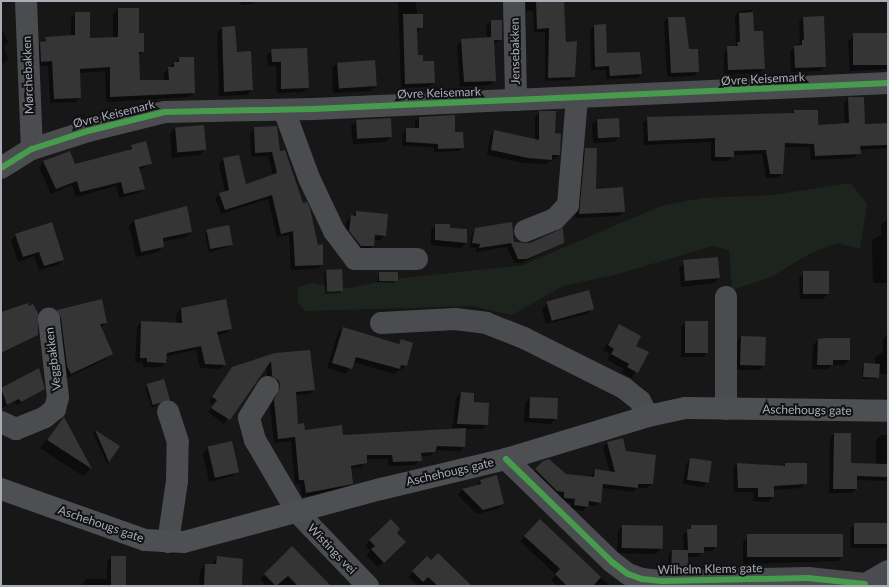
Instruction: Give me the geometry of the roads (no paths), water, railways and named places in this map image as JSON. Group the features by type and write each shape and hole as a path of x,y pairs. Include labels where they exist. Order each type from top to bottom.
{"main road":[{"name":"Aschehougs gate","path":"1,489 18,493 110,530 145,540 184,542 207,538 297,512 506,459 648,416 685,408 888,411"}],"street":[{"name":"Mørchebakken","path":"26,1 32,149"},
{"name":"Jensebakken","path":"514,1 516,100"},
{"name":"Øvre Keisemark","path":"1,168 32,149 88,131 165,112 284,110 888,84"},
{"path":"525,231 555,218 568,205 577,98"},
{"path":"284,110 309,178 334,231 354,259 417,259"},
{"path":"726,297 726,409"},
{"name":"Veggbakken","path":"1,422 16,429 45,417 55,409 58,397 49,319"},
{"path":"381,322 455,319 486,323 524,338 624,388 640,401 648,416"},
{"path":"268,387 249,418 255,440 297,512"},
{"path":"168,412 178,442 177,482 168,542"},
{"name":"Wilhelm Klems gate","path":"506,459 612,562 635,577 662,581 808,578 864,585"},
{"name":"Wistings vei","path":"297,512 368,586"},
{"path":"864,585 888,571"}]}
